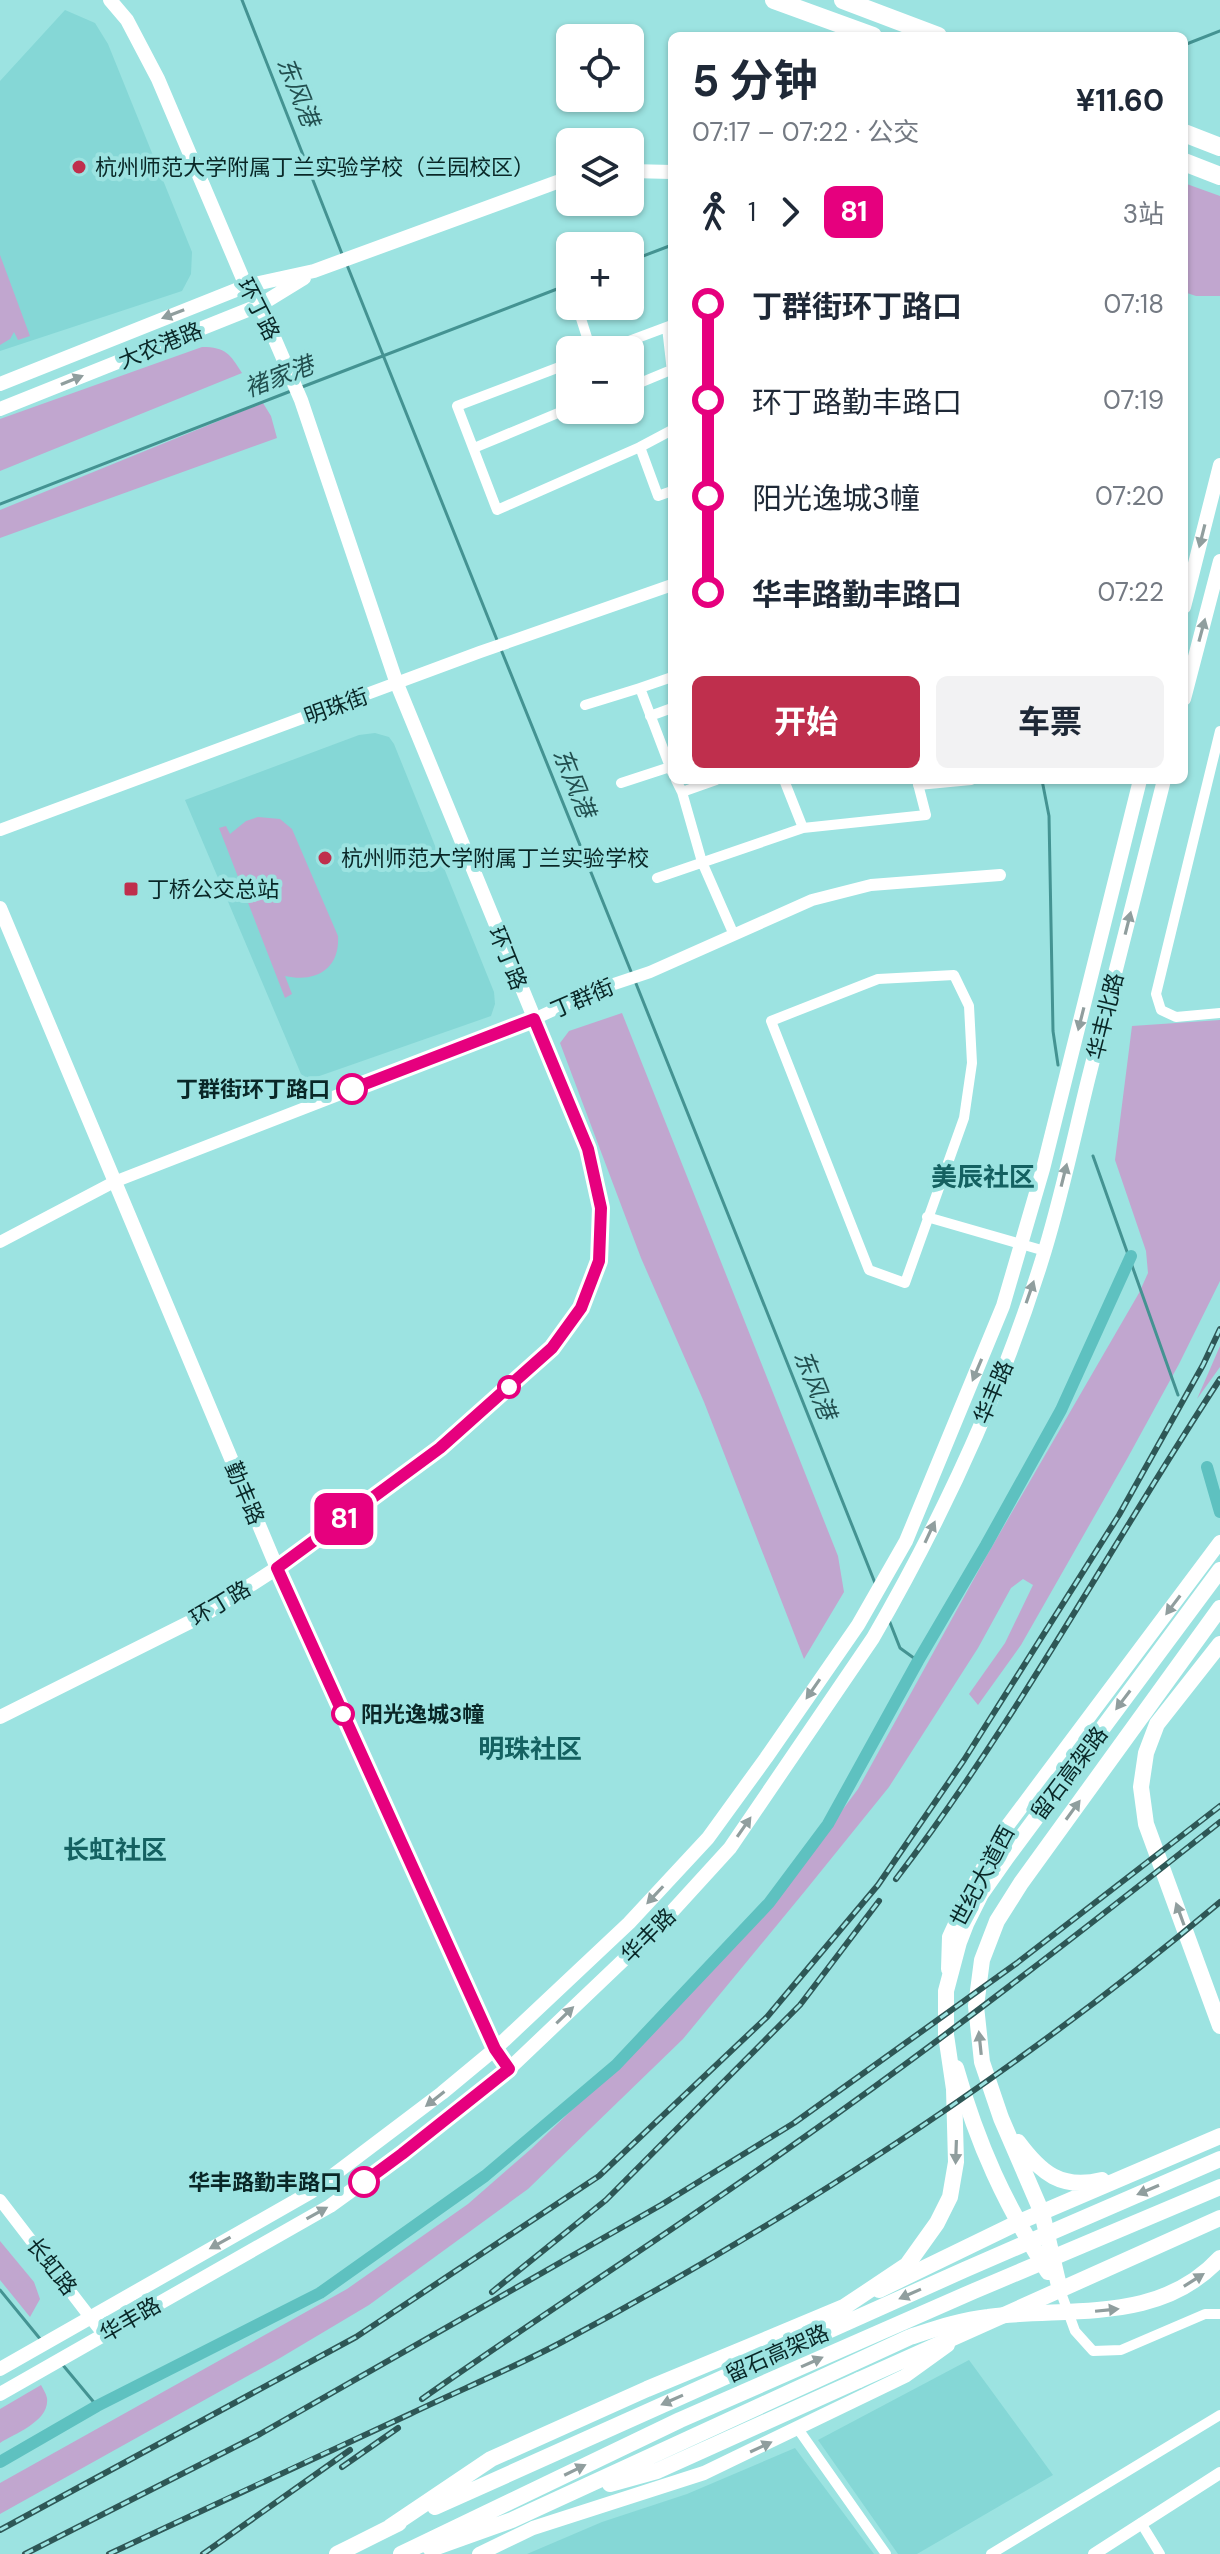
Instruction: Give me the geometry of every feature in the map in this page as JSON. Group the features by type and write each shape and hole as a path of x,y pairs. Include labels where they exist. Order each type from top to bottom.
{"highway":[{"path":"774,0 862,32"},
{"path":"843,0 928,32"},
{"path":"1188,135 1220,147"},
{"path":"1188,164 1220,176"}],"main road":[{"name":"环丁路","path":"0,1717 204,1615 277,1568 451,1438 552,1348 581,1308 599,1261 601,1208 588,1149 397,684 301,400 260,305 246,286 158,79 127,20 110,0"},
{"path":"644,171 668,172"},
{"name":"大农港路","path":"0,384 246,286 314,271 556,184"},
{"name":"大农港路","path":"0,409 260,305 314,271"},
{"path":"1188,591 1220,465"},
{"path":"1188,684 1220,561"},
{"name":"华丰北路","path":"1021,1244 1139,784"},
{"name":"华丰北路","path":"1045,1251 1163,784"},
{"name":"勤丰路","path":"0,908 277,1568 495,2049 509,2069"},
{"name":"华丰路","path":"0,2369 311,2192 388,2136 495,2049 629,1923 708,1838 858,1625 906,1541 1003,1306 1021,1244"},
{"name":"华丰路","path":"0,2394 330,2206 402,2154 509,2069 657,1928 730,1848 873,1638 923,1549 970,1446 1008,1355 1045,1251"},
{"name":"世纪大道西","path":"946,1991 949,1937 999,1837 1220,1542"},
{"name":"留石高架路","path":"946,2035 946,1991 959,1942 981,1894 1220,1570"},
{"path":"1060,2290 1042,2213 1001,2118 982,2062 976,2006 982,1960 997,1921 1021,1883 1220,1608"},
{"path":"1220,1644 1157,1724 1146,1753 1141,1787 1146,1824 1220,2026"},
{"path":"946,2035 972,2124 1017,2223 1060,2290"},
{"path":"844,2307 907,2265 937,2223 950,2197 957,2136 946,2035"},
{"path":"1001,2118 1036,2166 1068,2183 1091,2183 1137,2172"},
{"path":"390,2527 491,2459 647,2389 844,2307 1017,2223 1220,2136"},
{"name":"留石高架路","path":"337,2554 496,2479 1220,2159"},
{"name":"留石高架路","path":"401,2554 680,2420 1220,2187"},
{"path":"559,2499 657,2471 1220,2218"},
{"path":"418,2554 512,2520 910,2337 987,2317 1111,2310 1143,2304 1192,2282 1220,2258"},
{"path":"479,2554 533,2528 704,2473 905,2376 957,2337"}],"street":[{"path":"642,336 668,326"},
{"path":"556,368 457,406 497,510 668,432"},
{"path":"644,382 668,372"},
{"path":"474,448 556,414"},
{"path":"640,447 658,496 668,492"},
{"name":"明珠街","path":"0,830 480,652 668,586"},
{"path":"585,705 668,678"},
{"path":"640,688 668,761"},
{"path":"650,716 668,709"},
{"path":"1220,731 1156,994 1161,1010 1176,1017 1220,1013"},
{"path":"621,783 668,770"},
{"path":"678,784 702,862 734,935"},
{"path":"682,792 705,784"},
{"path":"786,784 803,828"},
{"path":"657,878 803,828 926,815 918,784"},
{"name":"丁群街","path":"0,1242 114,1182 534,1019 602,988 650,972 812,900 871,885 1000,875"},
{"path":"954,975 969,1006 972,1063 964,1118 927,1217 905,1283 869,1270 771,1021 878,979 954,975"},
{"path":"927,1217 1045,1251"},
{"name":"长虹路","path":"0,2200 103,2334"},
{"path":"1060,2290 1075,2331 1093,2351 1121,2350 1205,2314 1220,2314"},
{"path":"991,2554 1220,2415"},
{"path":"798,2429 886,2554"},
{"path":"1094,2554 1220,2473"},
{"path":"1141,2523 1160,2554"}],"shaded area":[{"name":"杭州师范大学附属丁兰实验学校（兰园校区）","path":"65,10 95,23 108,44 192,252 191,274 182,291 0,351 0,81"},
{"path":"1188,184 1220,196 1220,296 1188,293"},
{"path":"0,255 30,336 18,340 14,332 10,339 0,345"},
{"path":"202,347 217,348 226,353 242,373 0,471 0,419"},
{"path":"263,403 271,416 277,438 0,538 0,510"},
{"name":"杭州师范大学附属丁兰实验学校","path":"375,733 389,737 394,744 494,992 495,1004 491,1016 308,1080 301,1074 185,800 359,735"},
{"path":"258,817 280,819 292,829 338,936 335,957 324,971 307,977 285,976 292,994 285,998 219,828 226,826 230,834 246,821"},
{"path":"622,1013 838,1556 844,1592 804,1659 704,1402 641,1258 560,1043 569,1031"},
{"path":"1220,1020 1220,1281 1179,1364 1021,1645 978,1705 969,1694 1005,1643 1033,1585 1023,1579 1011,1588 978,1648 889,1787 805,1891 683,2039 528,2189 369,2305 0,2514 0,2483 347,2289 468,2204 618,2066 713,1967 805,1860 858,1789 1148,1273 1146,1251 1115,1160 1132,1026"},
{"path":"1220,1346 1220,1367 1197,1399"},
{"path":"0,2241 34,2282 40,2299 30,2317 0,2280"},
{"path":"969,2360 1053,2475 917,2554 898,2554 818,2440"},
{"path":"41,2385 47,2398 43,2413 31,2425 0,2443 0,2409"},
{"path":"795,2448 874,2554 527,2554 602,2522 687,2494"}],"waterway":[{"name":"东风港","path":"242,0 342,254"},
{"name":"褚家港","path":"1188,43 1220,31"},
{"name":"褚家港","path":"644,256 668,247"},
{"name":"东风港","path":"347,265 497,640"},
{"name":"褚家港","path":"302,387 556,289"},
{"name":"褚家港","path":"0,504 291,391"},
{"name":"东风港","path":"500,647 632,974"},
{"path":"1043,784 1049,816 1053,1031 1058,1065"},
{"name":"东风港","path":"635,981 875,1583"},
{"path":"1093,1156 1178,1395"},
{"path":"0,2462 97,2406 320,2293 485,2176 616,2065 769,1903 828,1824 986,1545 1061,1410 1131,1256"},
{"path":"1207,1467 1220,1512"},
{"name":"东风港","path":"889,1620 900,1648 918,1661"},
{"path":"0,2290 41,2340"},
{"path":"62,2364 97,2406"}],"railway":[{"path":"0,2530 356,2337 599,2176 767,2017 878,1885 964,1760 1119,1515 1220,1329"},
{"path":"896,1879 1023,1695 1220,1379"},
{"path":"25,2554 260,2434 661,2205 794,2123 1017,1963 1220,1806"},
{"path":"422,2399 703,2208 904,2065 1220,1822"},
{"path":"492,2292 606,2200 800,2005 879,1901"},
{"path":"109,2554 543,2352 735,2244 903,2139 984,2083 1065,2025 1220,1902"},
{"path":"342,2467 398,2428"},
{"path":"203,2554 350,2450"}],"bus line":[{"name":"81","path":"352,1089 534,1019 588,1149 601,1208 599,1261 581,1308 552,1348 440,1448 277,1568 495,2049 509,2069 364,2182"}],"place":[{"name":"杭州师范大学附属丁兰实验学校（兰园校区）","path":"79,167"},
{"name":"杭州师范大学附属丁兰实验学校","path":"325,858"},
{"name":"丁桥公交总站","path":"131,889"},
{"name":"丁群街环丁路口","path":"352,1089"},
{"name":"阳光逸城3幢","path":"343,1714"},
{"name":"华丰路勤丰路口","path":"364,2182"}],"district":[{"name":"美辰社区","path":"983,1177"},
{"name":"明珠社区","path":"530,1749"},
{"name":"长虹社区","path":"115,1850"}]}
